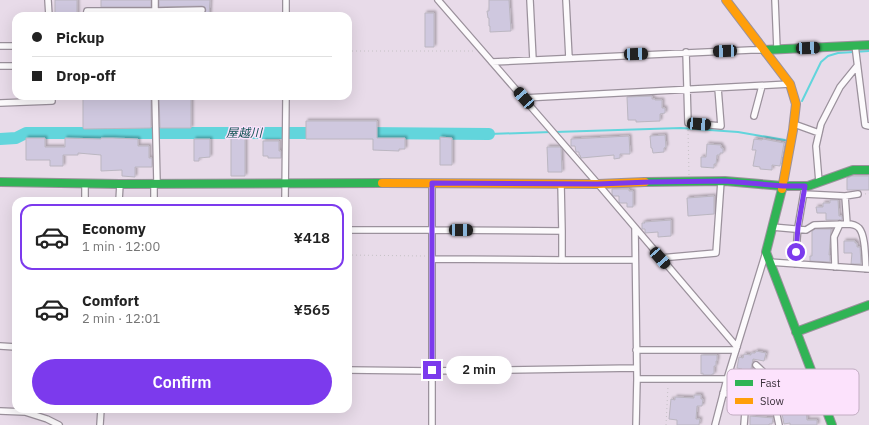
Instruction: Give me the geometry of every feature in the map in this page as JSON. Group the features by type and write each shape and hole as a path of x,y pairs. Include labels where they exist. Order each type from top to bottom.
{"street":[{"path":"48,0 49,12"},
{"path":"155,0 155,12"},
{"path":"286,0 286,12"},
{"path":"438,0 598,184 736,349"},
{"path":"530,0 533,60"},
{"path":"566,0 570,58"},
{"path":"726,0 790,84 796,104 783,186 766,252 730,369"},
{"path":"775,0 777,49"},
{"path":"171,12 202,10"},
{"path":"87,12 121,12"},
{"path":"492,62 686,52 869,45"},
{"path":"0,46 12,46"},
{"path":"855,46 865,125 869,126"},
{"path":"686,52 688,123 721,126 718,88"},
{"path":"0,66 12,66"},
{"path":"819,182 816,146 821,124 840,87 857,66"},
{"path":"524,98 790,84"},
{"path":"754,116 762,86"},
{"path":"0,103 52,100"},
{"path":"154,197 156,183 156,100"},
{"path":"285,197 286,100"},
{"path":"794,124 819,133"},
{"path":"795,264 798,229 805,190 808,186 853,170 869,170"},
{"path":"660,258 716,253 720,181"},
{"path":"0,182 120,184 598,184 720,181 783,186 845,196 858,194"},
{"path":"85,183 85,197"},
{"path":"432,183 432,425"},
{"path":"119,197 120,184"},
{"path":"561,184 562,260"},
{"path":"835,267 834,237 844,224 845,196"},
{"path":"769,262 868,269 863,236 859,227 844,224 814,225 806,230 772,227"},
{"path":"635,228 637,379 636,425"},
{"path":"352,230 562,231"},
{"path":"766,252 810,369"},
{"path":"432,257 635,260"},
{"path":"796,332 869,306"},
{"path":"0,346 12,347"},
{"path":"636,350 736,349"},
{"path":"756,365 761,369"},
{"path":"352,370 636,368"},
{"path":"637,379 727,378 714,425"},
{"path":"723,393 727,394"},
{"path":"0,411 12,411"},
{"path":"29,413 47,418 59,425"},
{"path":"100,413 100,425"},
{"path":"744,425 745,415"},
{"path":"777,415 779,425"},
{"path":"828,415 832,425"}],"path":[{"path":"352,51 483,51"},
{"path":"688,133 690,181"},
{"path":"352,255 432,257"},
{"path":"666,425 668,378"}],"building":[{"path":"55,0 77,0 77,12 55,12"},
{"path":"101,0 151,0 151,7 101,7"},
{"path":"159,0 210,0 209,12 205,12 205,7 202,6 159,7"},
{"path":"489,0 509,0 511,31 490,32 487,11 489,11"},
{"path":"425,13 434,13 434,47 425,47"},
{"path":"652,96 652,99 662,100 662,108 665,108 665,113 660,114 660,121 636,122 636,120 628,120 627,97"},
{"path":"83,100 151,100 151,128 83,128"},
{"path":"159,100 191,100 191,128 160,128"},
{"path":"306,121 377,121 377,138 405,138 405,149 399,149 399,151 373,150 373,139 306,139"},
{"path":"665,135 666,147 664,148 664,152 653,153 650,136"},
{"path":"629,136 630,154 620,154 620,158 614,159 614,155 581,158 579,152 576,152 575,146 571,146 571,139"},
{"path":"231,137 245,137 245,176 231,176"},
{"path":"440,137 452,138 452,165 440,165"},
{"path":"26,138 45,138 45,147 65,147 65,138 138,139 138,146 149,146 149,158 152,158 152,167 135,167 135,177 122,176 122,170 101,171 101,155 78,153 78,155 63,155 63,166 50,166 50,160 26,160"},
{"path":"194,139 210,139 210,157 199,158 199,161 194,161"},
{"path":"754,139 784,143 780,166 772,165 772,170 760,169 760,167 753,166 756,150 752,150"},
{"path":"263,141 279,141 281,158 268,158 268,156 263,156"},
{"path":"707,144 721,145 721,148 723,148 723,153 717,155 714,168 701,167 701,157 706,157"},
{"path":"547,147 561,148 562,172 548,172"},
{"path":"852,176 869,176 869,190 847,190 847,178"},
{"path":"612,189 629,189 629,191 633,191 633,207 627,207 627,203 620,203 619,196 613,196"},
{"path":"714,196 714,214 688,216 687,198"},
{"path":"830,200 838,200 839,216 842,216 842,220 826,220 826,213 817,213 816,207 823,207 823,203 830,203"},
{"path":"671,220 671,236 658,237 658,232 645,233 645,229 642,229 642,223 645,223 644,222"},
{"path":"815,229 831,229 829,255 830,262 810,261 810,256 812,256 812,231"},
{"path":"844,241 855,241 855,243 857,243 857,247 860,247 861,264 851,264 852,253 844,253"},
{"path":"756,351 766,353 764,361 753,359 751,369 737,368 739,357 743,358 744,354 751,355 751,353 755,353"},
{"path":"701,355 717,355 716,366 714,366 714,374 701,374"},
{"path":"694,395 701,395 701,399 703,399 702,406 697,406 696,419 700,419 699,425 677,425 677,420 669,419 671,399 675,400 675,397 694,398"},
{"path":"782,415 807,415 807,420 817,420 817,425 784,424"},
{"path":"750,416 773,418 772,424 750,425"}],"waterway":[{"path":"802,101 821,62 828,56 838,53 869,51"},
{"path":"555,132 681,128 738,132 785,140"},
{"path":"489,134 551,132"},
{"name":"屋越川","path":"0,139 16,138 26,133 322,133"},
{"name":"屋越川","path":"362,133 489,134"}],"traffic: fast":[{"path":"764,50 869,45"},
{"path":"645,182 725,181 783,186 808,186 853,170 869,170"},
{"path":"0,182 120,184 382,183"},
{"path":"782,189 766,252 811,369"},
{"path":"796,332 869,305"},
{"path":"828,415 832,425"}],"traffic: slow":[{"path":"726,0 790,84 796,104 793,130 782,189"},
{"path":"382,183 598,184 645,182"}],"route":[{"path":"432,370 432,183 598,184 725,181 783,186 805,186 798,227 796,252"}]}
